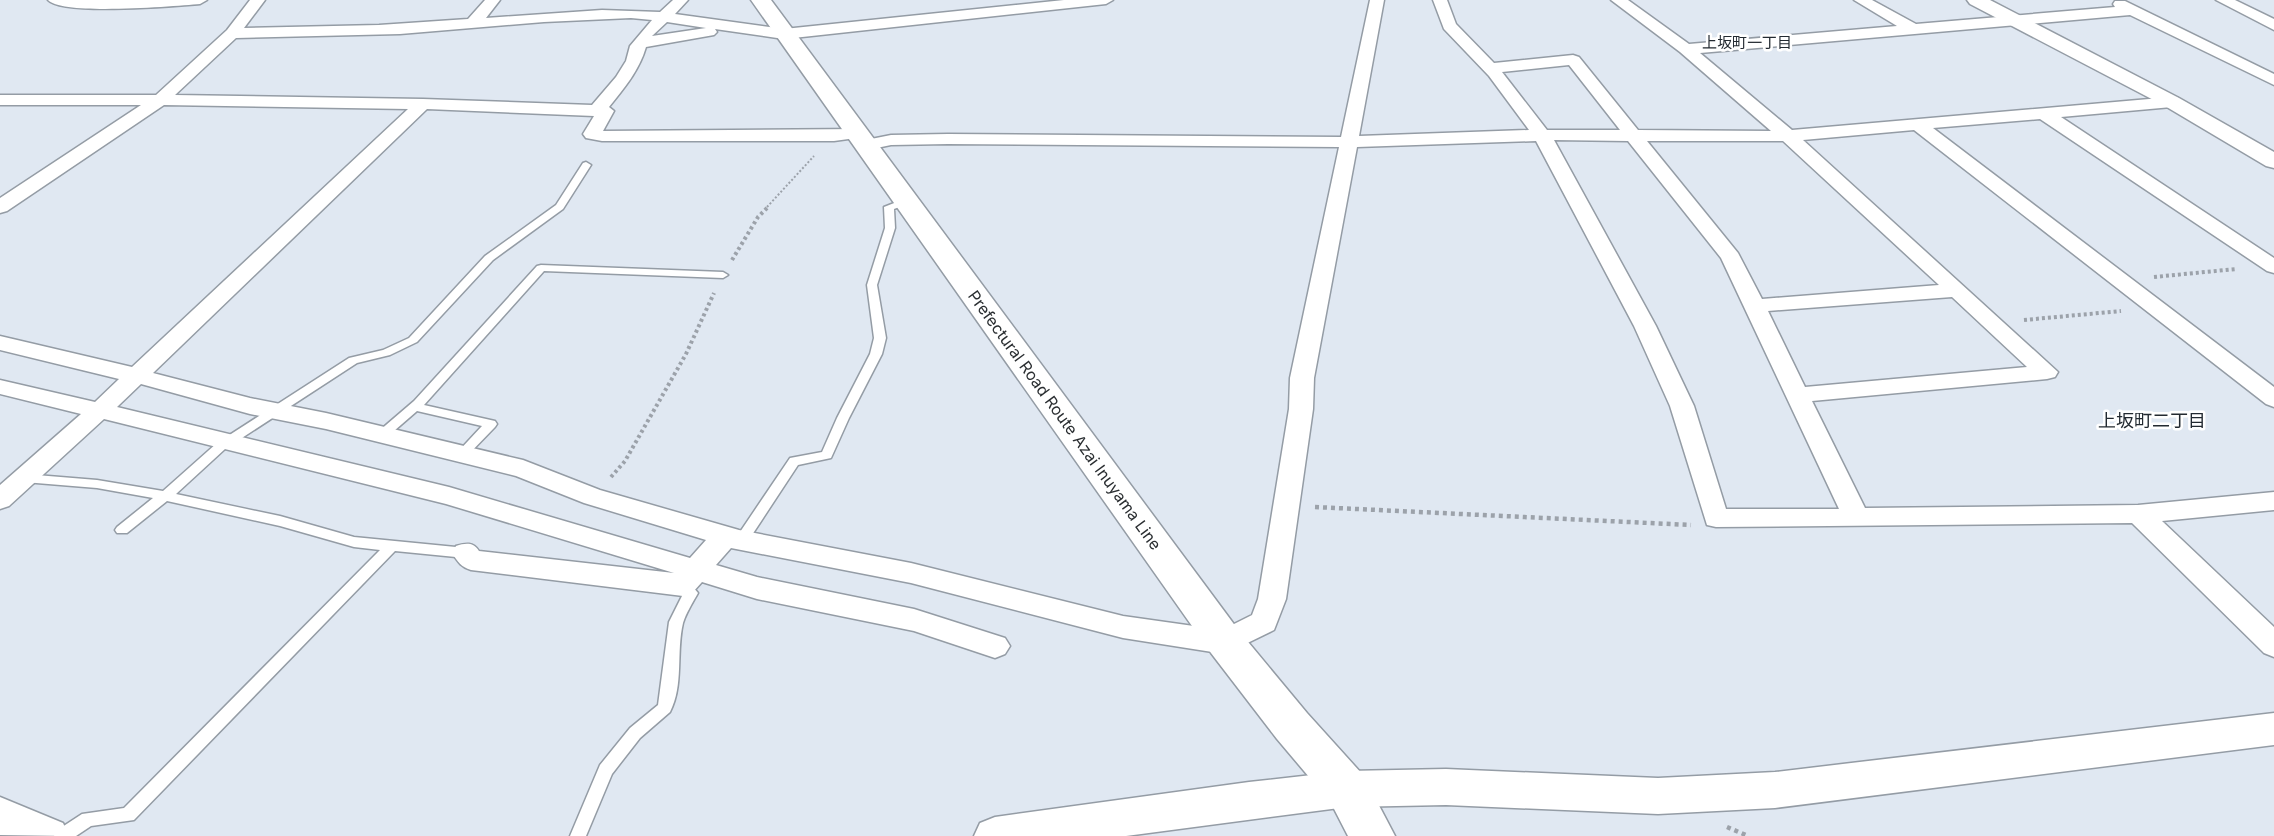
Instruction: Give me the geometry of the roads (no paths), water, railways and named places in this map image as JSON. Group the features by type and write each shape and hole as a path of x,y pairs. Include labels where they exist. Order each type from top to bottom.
{"main road":[{"name":"Prefectural Road Route Azai Inuyama Line","path":"761,0 853,138 907,201 1225,642 1347,789 1372,836"}],"street":[{"path":"55,0 90,5 200,0"},
{"path":"0,207 160,100 232,33 258,0"},
{"path":"473,23 493,0"},
{"path":"597,111 623,79 646,34 681,0"},
{"path":"232,33 399,29 600,15 665,16 729,29 784,34 1106,0"},
{"path":"0,343 274,411 383,434 523,469 593,496 733,538 911,573 1123,627 1225,642 1264,622 1272,599 1301,409 1302,378 1377,0"},
{"path":"1440,0 1449,26 1491,68 1542,135 1645,326 1682,406 1716,518 2138,514 2274,501"},
{"path":"1620,0 1686,49 1788,136 2047,372 1797,395"},
{"path":"1861,0 1915,30"},
{"path":"1976,0 2172,102 2274,161"},
{"path":"2112,0 2274,80"},
{"path":"2223,0 2274,25"},
{"path":"1686,49 2017,22 2134,10"},
{"path":"640,43 729,29"},
{"path":"1491,68 1573,60 1731,257 1857,518"},
{"path":"0,100 423,104 605,111 592,134 602,136 1350,142 1542,135 1788,136 2172,102"},
{"path":"0,500 99,411 423,104"},
{"path":"2043,113 2273,267"},
{"path":"1918,125 2274,399"},
{"path":"1756,306 1958,290"},
{"path":"0,387 231,440 449,496 689,577"},
{"path":"2138,514 2274,645"},
{"path":"689,577 733,538"},
{"path":"466,553 471,560 689,577 757,588 914,620 995,646"},
{"path":"995,836 1250,800 1347,789 1446,787 1658,796 1775,790 2274,729"},
{"path":"0,816 48,836"}],"lane":[{"path":"122,530 231,440 274,411 353,360 386,353 413,340 489,258 560,207 586,165"},
{"path":"733,538 794,461 827,455 876,354 880,338 873,285 890,228 889,207 907,201"},
{"path":"383,434 414,407 541,268 723,275"},
{"path":"414,407 491,424 461,455"},
{"path":"24,478 97,484 165,496 280,521 354,542 466,553"},
{"path":"62,836 88,819 128,815 392,546"},
{"path":"578,836 606,770 635,733 665,708 676,622 691,593 689,577"}],"district":[{"name":"上坂町一丁目","path":"1747,42"},
{"name":"上坂町二丁目","path":"2152,420"}]}
